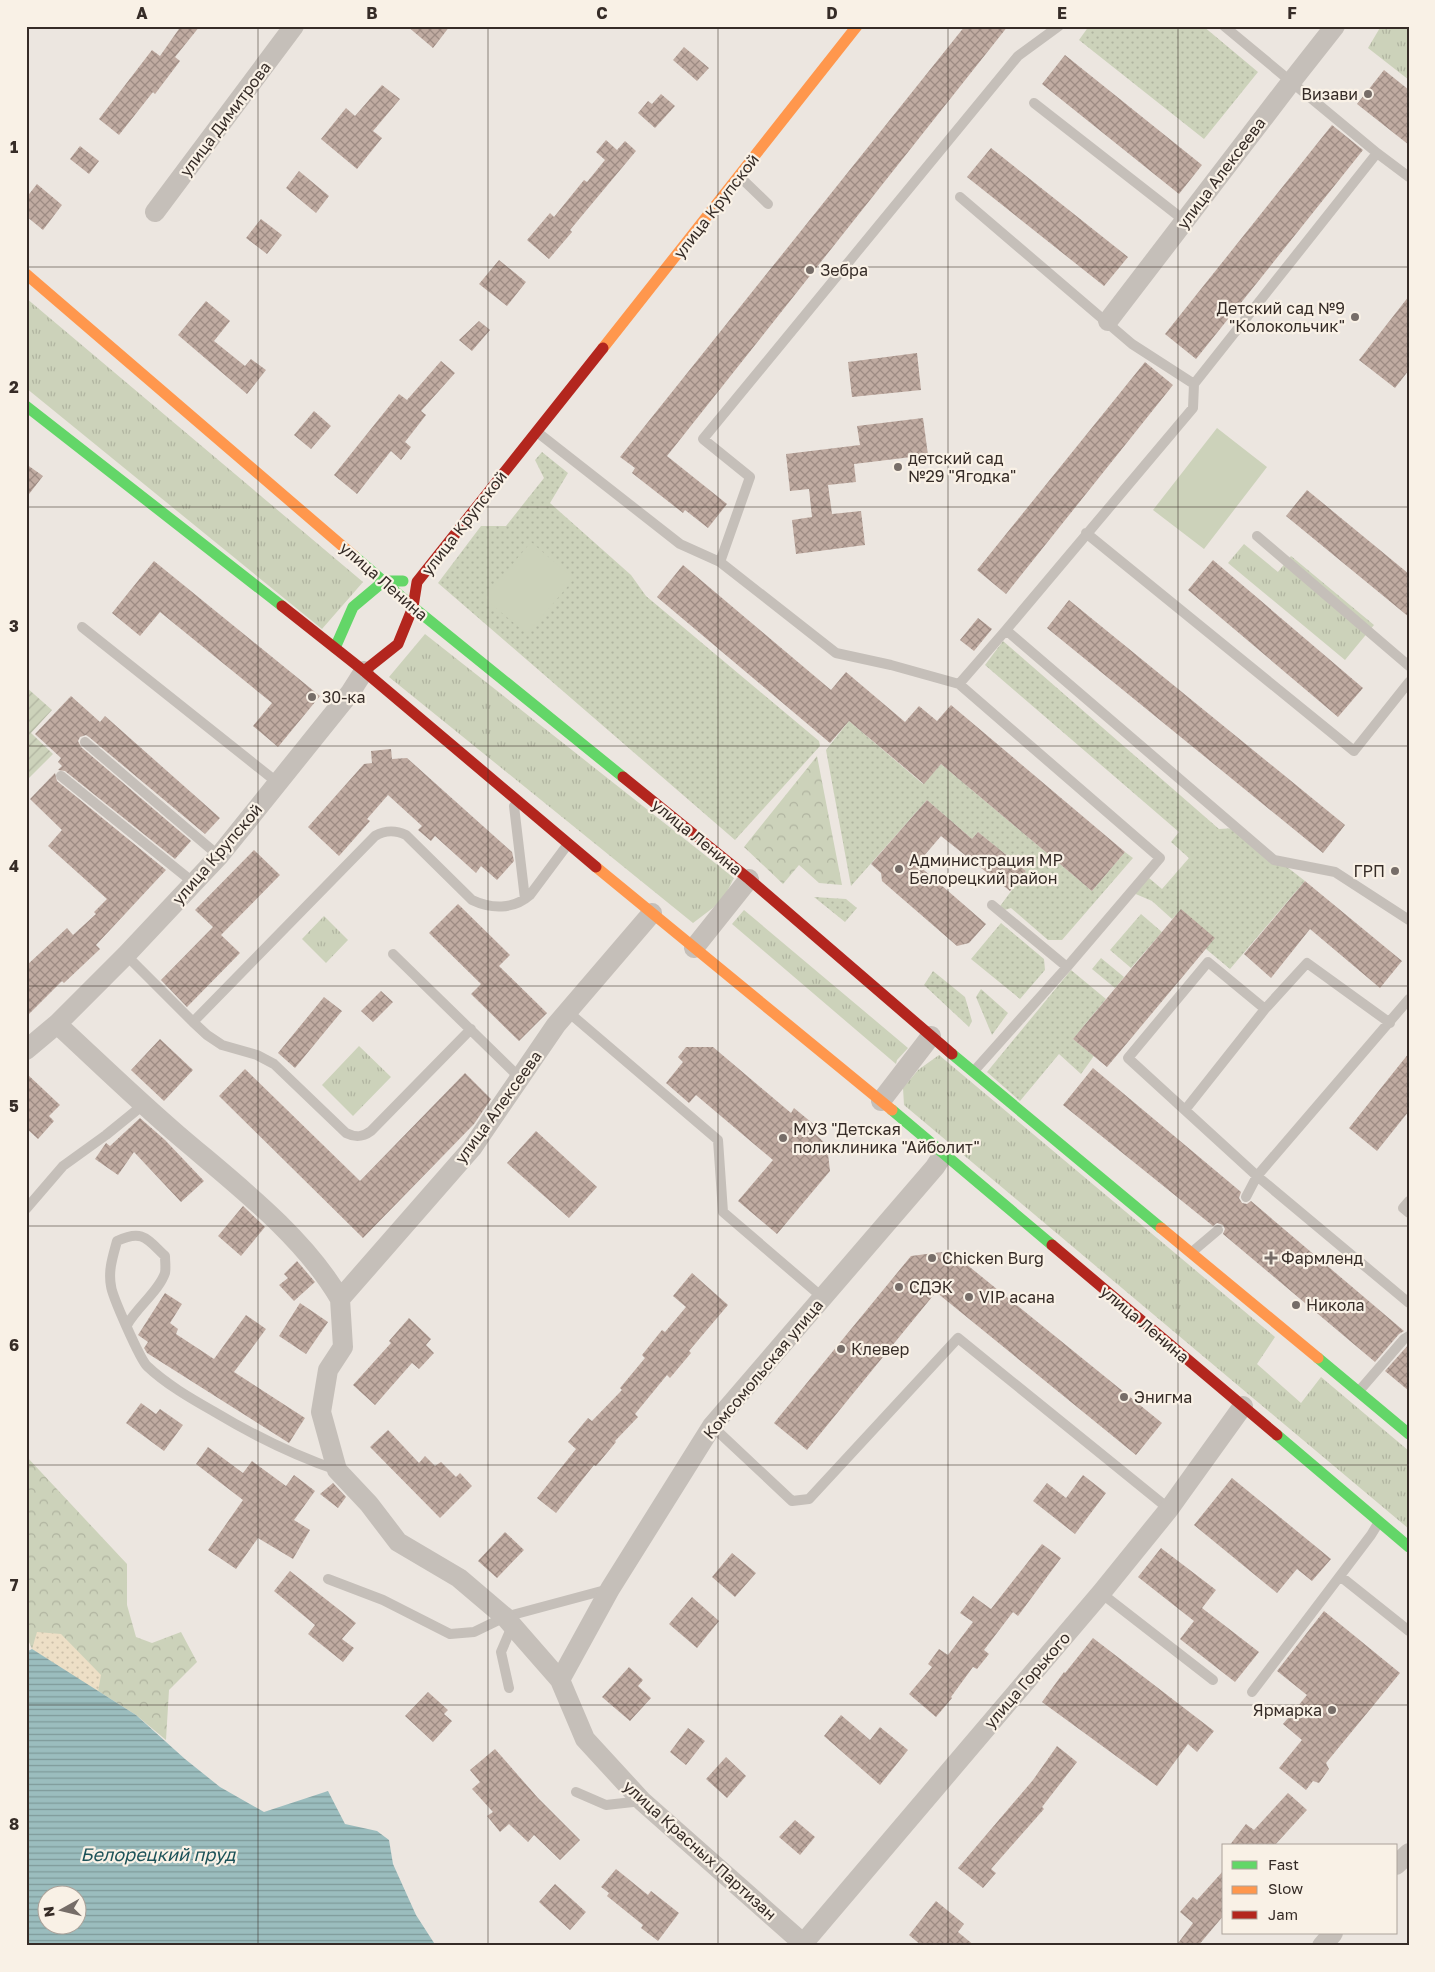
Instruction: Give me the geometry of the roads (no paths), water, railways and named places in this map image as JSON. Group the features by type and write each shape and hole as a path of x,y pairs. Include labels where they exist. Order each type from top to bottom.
{"main road":[{"name":"улица Крупской","path":"364,671 398,644 413,606 417,582 857,26"},
{"name":"улица Ленина","path":"26,274 413,606 749,879 973,1072 1409,1434"},
{"name":"улица Ленина","path":"28,411 364,671 514,799 944,1153 1409,1547"},
{"path":"335,648 353,607 384,581 417,582"}],"street":[{"name":"улица Димитрова","path":"155,212 294,26"},
{"name":"улица Алексеева","path":"1108,322 1335,26"},
{"name":"улица Крупской","path":"26,1050 58,1024 194,883 278,783 350,693 364,671"},
{"name":"улица Ленина","path":"694,948 749,879"},
{"name":"улица Алексеева","path":"340,1300 472,1148 567,1011 652,913"},
{"path":"58,1024 143,1105 274,1220 327,1277 340,1300 343,1347 328,1370 321,1412 337,1470"},
{"path":"881,1102 931,1036"},
{"name":"Комсомольская улица","path":"560,1680 610,1589 712,1426 935,1167 944,1153"},
{"name":"улица Горького","path":"803,1945 1101,1593 1169,1509 1243,1406"},
{"name":"улица Красных Партизан","path":"337,1470 369,1504 398,1542 459,1578 506,1617 560,1680 585,1739 642,1801 803,1945"},
{"path":"1398,1863 1409,1853"},
{"path":"1322,1946 1332,1934"}],"lane":[{"path":"720,562 750,477 703,439 1018,56 1059,26"},
{"path":"1224,26 1409,177"},
{"path":"1034,103 1185,220"},
{"path":"959,684 1193,408 1194,384 1378,153"},
{"path":"739,176 768,204"},
{"path":"960,196 1132,344 1194,384"},
{"path":"536,431 680,544 720,562 836,653 891,665 959,684 1160,858 1067,967 973,1072"},
{"path":"1086,533 1354,751 1409,682"},
{"path":"1257,536 1409,666"},
{"path":"82,626 278,783"},
{"path":"1006,630 1274,860 1335,872 1409,920"},
{"path":"85,742 218,856"},
{"path":"61,776 194,883"},
{"path":"514,799 525,899"},
{"path":"193,1022 375,836 383,832 392,831 406,835 472,900 483,905 496,907 508,906 525,899 569,844"},
{"path":"992,906 1067,967"},
{"path":"393,954 520,1077"},
{"path":"126,955 207,1036 222,1046 257,1055 274,1064 346,1133 359,1137 371,1130 471,1029"},
{"path":"1265,1009 1208,962 1128,1058 1257,1176 1409,1303"},
{"path":"1185,1110 1265,1009 1307,963 1390,1023"},
{"path":"1246,1197 1257,1176 1409,999"},
{"path":"567,1011 718,1140 723,1212 822,1298"},
{"path":"26,1209 63,1166 143,1105"},
{"path":"1409,1201 1403,1208 1409,1213"},
{"path":"1192,1253 1218,1230"},
{"path":"127,1325 134,1313 157,1286 165,1272 165,1256 145,1237 130,1235 117,1241 110,1262 111,1287 127,1325 145,1364 189,1397 251,1434 300,1458 337,1470"},
{"path":"1358,1392 1404,1339 1409,1336"},
{"path":"712,1426 792,1501 809,1499 958,1338 1169,1509"},
{"path":"1252,1692 1372,1535 1379,1521"},
{"path":"1340,1576 1409,1631"},
{"path":"328,1579 383,1600 450,1634 474,1632 506,1617 610,1589"},
{"path":"1101,1593 1213,1680"},
{"path":"506,1617 510,1632 501,1652 509,1688"},
{"path":"576,1792 606,1805 642,1801"}],"water":[{"name":"Белорецкий пруд","path":"32,1649 136,1715 185,1759 220,1787 264,1812 328,1791 345,1824 377,1831 389,1840 393,1864 416,1915 436,1946 26,1946 26,1652"}],"place":[{"name":"Визави","path":"1368,94"},
{"name":"Зебра","path":"810,270"},
{"name":"Детский сад №9 \"Колокольчик\"","path":"1355,317"},
{"name":"детский сад №29 \"Ягодка\"","path":"898,467"},
{"name":"30-ка","path":"312,697"},
{"name":"Администрация МР Белорецкий район","path":"899,869"},
{"name":"ГРП","path":"1395,871"},
{"name":"МУЗ \"Детская поликлиника \"Айболит\"","path":"783,1138"},
{"name":"Chicken Burg","path":"932,1258"},
{"name":"Фармленд","path":"1271,1258"},
{"name":"СДЭК","path":"899,1287"},
{"name":"VIP асана","path":"969,1297"},
{"name":"Никола","path":"1296,1305"},
{"name":"Клевер","path":"841,1349"},
{"name":"Энигма","path":"1124,1397"},
{"name":"Ярмарка","path":"1332,1710"}]}
